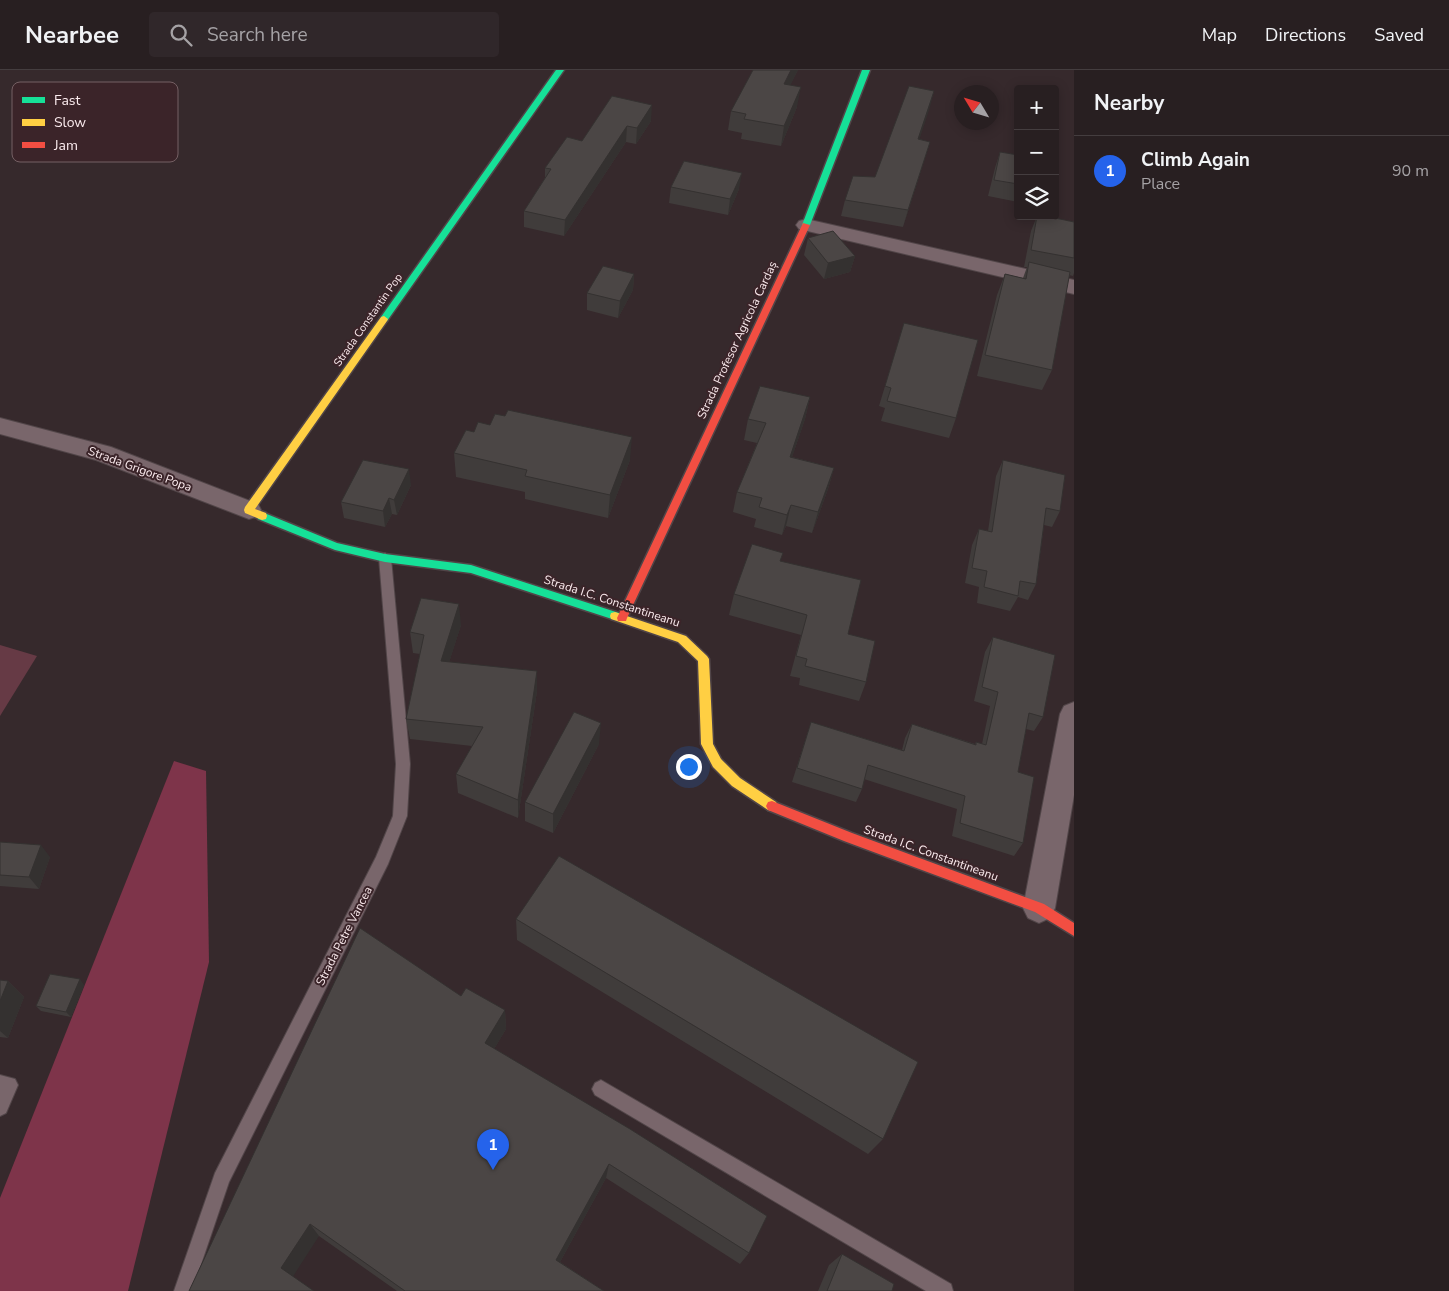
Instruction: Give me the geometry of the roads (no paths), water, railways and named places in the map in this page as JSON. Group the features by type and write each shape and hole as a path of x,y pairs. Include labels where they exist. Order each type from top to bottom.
{"street":[{"name":"Strada Constantin Pop","path":"250,510 560,70"},
{"name":"Strada Profesor Agricola Cardaș","path":"622,618 806,225 866,70"},
{"path":"806,225 839,231 1074,287"},
{"name":"Strada Grigore Popa","path":"0,426 103,453 250,510"},
{"name":"Strada I.C. Constantineanu","path":"250,510 335,546 384,558 470,569 682,639 703,659 707,744 717,763 736,782 766,803 848,837 1039,908 1074,930"},
{"path":"1039,908 1074,714"}],"lane":[{"name":"Strada Petre Vancea","path":"183,1291 221,1179 383,859 400,816 403,764 384,558"},
{"path":"0,1084 9,1085 0,1107"},
{"path":"601,1089 944,1291"}],"place":[{"name":"Climb Again","path":"493,1170"}]}
